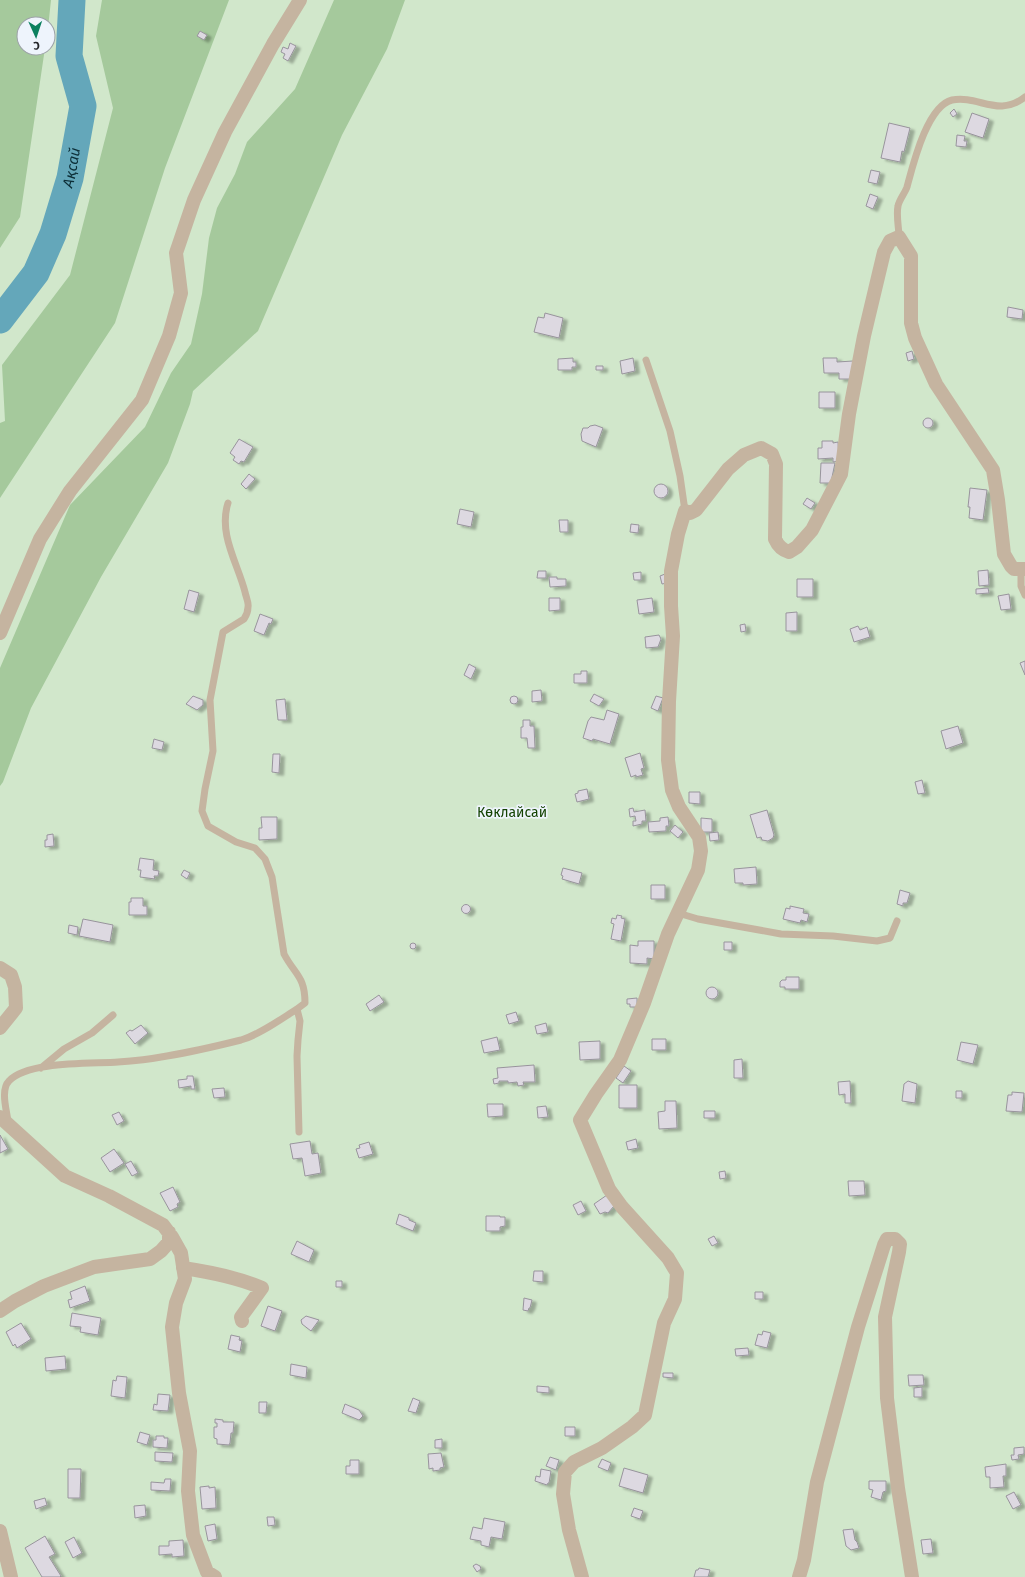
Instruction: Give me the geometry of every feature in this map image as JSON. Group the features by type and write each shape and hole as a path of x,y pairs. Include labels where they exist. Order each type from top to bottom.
{"street":[{"path":"0,633 40,539 70,491 142,400 169,336 181,293 176,253 194,200 225,132 273,44 300,0"},
{"path":"582,1577 569,1530 564,1494 565,1472 574,1462 602,1448 632,1427 645,1415 664,1323 675,1299 677,1273 668,1258 622,1208 609,1189 580,1120 620,1060 644,1003 668,934 698,870 701,851 699,837 679,807 672,790 668,760 669,701 673,636 671,571 678,534 685,511 690,513 696,510 728,469 744,455 761,448 772,454 776,464 775,539 777,544 783,550 789,552 797,547 812,530 841,474 849,414 880,265 884,252 890,241 900,237 911,256 911,323 915,338 936,384 993,470 1004,554 1014,569 1023,569"},
{"path":"0,968 11,975 15,987 16,1008 0,1028"},
{"path":"4,1120 65,1176 109,1196 163,1225 169,1232 181,1253 185,1279 176,1303 172,1327 179,1393 190,1451 188,1491 193,1535 207,1572 215,1577"},
{"path":"0,1311 15,1300 44,1286 94,1267 150,1259 161,1251 169,1242 169,1232"},
{"path":"799,1577 804,1560 817,1482 858,1327 884,1245 887,1239 895,1239 900,1244 899,1252 885,1317 888,1398 898,1488 912,1577"},
{"path":"183,1268 246,1281 262,1288 241,1317 242,1321"},
{"path":"0,1531 11,1577"}],"lane":[{"path":"900,237 898,206 906,189 924,136 933,116 939,108 951,100 969,100 993,106 1003,106 1025,97"},
{"path":"646,360 670,431 680,476 685,511"},
{"path":"4,1120 4,1094 8,1082 18,1074 54,1066 120,1062 167,1056 243,1039 277,1022 305,1003 305,989 298,974 284,954 272,877 265,859 255,848 236,842 208,826 202,811 213,751 210,700 223,632 244,619 248,607 243,585 230,552 225,512 228,503"},
{"path":"1023,569 1022,586 1025,595"},
{"path":"678,913 698,919 781,934 833,936 878,941 890,938 897,921"},
{"path":"297,1009 300,1021 297,1056 299,1132"},
{"path":"41,1068 64,1049 92,1033 113,1015"}],"green space":[{"name":"Көклайсай","path":"0,0 1025,0 1025,1577 0,1577"},
{"path":"0,0 51,0 49,16 16,16 16,56 44,56 20,217 0,248"},
{"path":"102,0 229,0 165,168 115,323 0,498 0,423 5,421 2,365 70,275 113,108 96,36"},
{"path":"334,0 405,0 387,49 342,135 258,331 193,391 190,404 168,463 101,577 31,708 3,782 0,786 0,668 70,505 145,427 171,373 191,344 202,294 209,238 217,208 235,174 247,142 295,89"}],"building":[{"path":"200,31 207,35 204,40 197,36"},
{"path":"290,43 296,46 288,61 283,58 285,54 281,52 283,47 288,49"},
{"path":"954,109 957,114 953,117 950,113"},
{"path":"972,113 989,119 983,138 965,132"},
{"path":"889,123 910,128 900,162 881,158"},
{"path":"957,135 965,136 964,141 967,141 966,147 956,146"},
{"path":"871,170 880,172 877,184 868,182"},
{"path":"870,194 878,197 873,209 866,206"},
{"path":"1008,307 1023,310 1022,319 1007,317"},
{"path":"545,313 563,318 559,338 534,332 538,317 544,318"},
{"path":"912,351 914,359 908,361 906,353"},
{"path":"573,358 573,362 576,362 576,367 572,367 572,370 558,370 558,359"},
{"path":"633,358 635,371 622,374 620,361"},
{"path":"823,358 837,358 837,362 853,361 853,379 839,379 839,373 824,373"},
{"path":"596,366 603,366 603,370 596,370"},
{"path":"819,392 835,392 835,408 819,408"},
{"path":"926,418 930,418 932,419 932,427 926,428 923,425 923,421"},
{"path":"595,425 603,428 596,447 582,441 581,434 583,428 588,428"},
{"path":"239,439 253,447 244,462 241,461 239,464 233,460 235,457 230,453"},
{"path":"822,441 833,441 833,443 838,442 839,461 833,462 833,458 818,459 818,448 822,448"},
{"path":"821,463 835,463 831,482 829,483 820,483"},
{"path":"249,474 255,479 246,489 241,484"},
{"path":"658,484 664,484 668,488 668,494 664,498 658,498 654,494 654,488"},
{"path":"970,488 987,490 983,520 969,518 970,507 968,507"},
{"path":"807,498 815,503 811,509 803,504"},
{"path":"460,509 474,512 471,527 457,524"},
{"path":"559,520 568,520 568,532 560,532"},
{"path":"631,524 639,525 638,533 630,532"},
{"path":"988,570 989,585 979,586 978,571"},
{"path":"538,571 546,571 546,578 537,578"},
{"path":"641,572 641,580 634,580 633,573"},
{"path":"665,574 667,583 662,584 660,576"},
{"path":"549,577 566,579 566,586 550,587"},
{"path":"797,579 813,579 813,597 797,597"},
{"path":"988,588 989,593 976,594 976,589"},
{"path":"189,590 199,593 194,612 184,609"},
{"path":"1009,594 1011,609 1001,610 998,596"},
{"path":"549,598 560,598 560,610 549,611"},
{"path":"652,598 654,612 639,614 637,600"},
{"path":"797,612 797,631 786,631 786,613"},
{"path":"260,614 273,619 271,624 269,623 264,635 254,631"},
{"path":"745,624 746,631 741,632 740,625"},
{"path":"858,626 860,630 867,627 870,637 854,642 850,629"},
{"path":"659,635 661,639 658,647 646,648 645,637"},
{"path":"1025,661 1025,675 1020,663"},
{"path":"469,664 476,668 471,679 464,675"},
{"path":"581,671 587,671 587,683 574,683 574,674 581,674"},
{"path":"541,690 542,701 532,702 532,691"},
{"path":"594,694 604,699 599,706 590,701"},
{"path":"193,696 203,700 203,705 197,710 186,704"},
{"path":"514,696 517,697 517,703 514,704 511,703 510,700 511,697"},
{"path":"656,696 663,698 658,711 651,708"},
{"path":"285,699 287,720 278,720 276,700"},
{"path":"607,710 619,714 610,744 583,738 588,721 591,717 604,720"},
{"path":"523,720 530,720 530,726 534,726 535,748 528,748 527,738 521,738 521,727 523,727"},
{"path":"958,726 963,743 946,749 941,731"},
{"path":"154,739 164,742 162,750 152,748"},
{"path":"640,753 644,768 641,769 643,775 631,777 625,758"},
{"path":"273,754 280,754 279,773 272,772"},
{"path":"922,780 925,793 918,794 915,782"},
{"path":"587,789 589,799 577,802 575,794 578,793 578,791"},
{"path":"689,792 700,792 700,804 689,803"},
{"path":"633,808 634,812 645,810 646,821 642,821 642,824 633,826 633,821 636,821 635,816 630,817 629,809"},
{"path":"767,810 774,835 773,838 768,841 762,840 761,837 757,838 750,815"},
{"path":"261,817 277,817 277,839 259,840 259,828 262,828"},
{"path":"668,817 669,826 666,826 666,831 649,832 648,822 660,821 660,818"},
{"path":"701,818 712,819 712,832 701,832"},
{"path":"675,825 683,832 678,838 670,831"},
{"path":"718,832 719,840 710,841 709,833"},
{"path":"53,834 54,846 45,847 47,835"},
{"path":"140,858 154,860 153,870 159,871 158,876 154,876 155,879 140,877 141,870 138,870"},
{"path":"756,867 757,884 743,885 743,883 735,883 734,869"},
{"path":"563,868 582,873 579,884 562,879 563,876 561,875"},
{"path":"184,870 190,873 187,879 181,875"},
{"path":"651,885 665,885 665,899 651,899"},
{"path":"900,890 910,893 907,903 903,903 903,906 897,904"},
{"path":"131,898 143,898 143,906 147,906 147,915 129,915 129,902 131,902"},
{"path":"464,905 468,905 470,909 468,913 464,913 462,911 462,907"},
{"path":"790,906 804,909 803,913 809,914 807,922 801,920 800,923 783,919 786,908 790,909"},
{"path":"617,915 622,916 621,918 625,919 621,941 611,939 614,924 611,923 612,918 616,919"},
{"path":"83,919 113,925 110,942 79,936"},
{"path":"69,925 78,927 77,935 68,933"},
{"path":"638,941 654,941 654,959 647,958 647,964 630,963 630,945 638,946"},
{"path":"724,942 732,942 732,950 724,950"},
{"path":"413,943 416,946 413,949 410,946"},
{"path":"786,977 799,977 799,989 785,989 785,987 780,987 780,982 782,980 786,980"},
{"path":"710,987 714,987 718,993 714,999 710,999 706,995 706,991"},
{"path":"379,995 384,1002 370,1011 366,1004"},
{"path":"637,998 637,1007 630,1007 630,1004 627,1004 627,999"},
{"path":"516,1012 519,1021 509,1024 506,1015"},
{"path":"546,1023 548,1032 537,1034 535,1026"},
{"path":"141,1025 148,1033 135,1044 126,1033"},
{"path":"497,1037 500,1050 484,1053 481,1041"},
{"path":"652,1039 666,1039 666,1050 652,1050"},
{"path":"600,1041 600,1059 580,1060 579,1042"},
{"path":"961,1042 978,1045 973,1064 957,1060"},
{"path":"742,1059 743,1078 734,1078 734,1060"},
{"path":"534,1065 535,1082 523,1082 524,1085 518,1086 517,1082 508,1083 508,1081 499,1081 499,1083 494,1084 493,1079 498,1078 497,1068"},
{"path":"624,1066 631,1071 623,1083 616,1078"},
{"path":"187,1076 193,1076 195,1089 191,1089 191,1086 179,1088 178,1080 187,1079"},
{"path":"850,1081 851,1103 845,1103 845,1094 839,1095 838,1082"},
{"path":"908,1081 917,1084 915,1103 902,1101 904,1084"},
{"path":"619,1085 637,1085 637,1108 619,1108"},
{"path":"224,1088 225,1097 214,1098 212,1089"},
{"path":"956,1091 962,1091 962,1098 956,1098"},
{"path":"1012,1092 1024,1093 1022,1112 1006,1111 1008,1095 1012,1095"},
{"path":"665,1101 676,1101 677,1128 659,1129 658,1112 665,1111"},
{"path":"487,1104 503,1104 503,1116 488,1117"},
{"path":"546,1106 548,1117 538,1118 537,1107"},
{"path":"704,1111 715,1111 715,1118 704,1118"},
{"path":"119,1112 124,1121 117,1125 112,1115"},
{"path":"0,1135 8,1149 0,1153"},
{"path":"636,1139 638,1148 628,1150 626,1142"},
{"path":"310,1141 312,1154 318,1153 321,1173 305,1176 302,1158 293,1159 290,1144"},
{"path":"369,1142 373,1154 359,1158 356,1149 360,1148 359,1145"},
{"path":"114,1149 124,1163 110,1172 101,1158"},
{"path":"131,1161 138,1173 132,1176 125,1164"},
{"path":"725,1171 726,1178 720,1179 719,1172"},
{"path":"848,1181 864,1181 865,1195 849,1196"},
{"path":"173,1187 180,1202 177,1204 178,1207 170,1211 160,1193"},
{"path":"607,1195 614,1206 608,1213 605,1212 600,1214 594,1204"},
{"path":"581,1201 586,1211 578,1215 573,1205"},
{"path":"399,1214 416,1223 413,1231 396,1224"},
{"path":"486,1216 505,1217 505,1226 500,1227 500,1231 486,1231"},
{"path":"714,1236 718,1243 712,1246 708,1239"},
{"path":"297,1241 314,1250 309,1262 291,1254"},
{"path":"534,1271 543,1271 543,1282 533,1281"},
{"path":"336,1281 342,1281 342,1287 336,1287"},
{"path":"85,1286 90,1301 70,1308 68,1300 72,1299 70,1292"},
{"path":"755,1292 763,1292 763,1299 755,1299"},
{"path":"524,1298 532,1300 528,1311 523,1310"},
{"path":"268,1306 282,1311 275,1331 261,1326"},
{"path":"72,1313 101,1318 98,1335 80,1332 81,1327 70,1326"},
{"path":"306,1316 319,1320 311,1331 302,1324 301,1320"},
{"path":"21,1323 31,1339 17,1348 15,1344 13,1346 6,1332"},
{"path":"763,1331 771,1333 767,1348 755,1345 758,1334 762,1335"},
{"path":"231,1335 240,1337 239,1340 242,1341 240,1352 228,1349"},
{"path":"748,1348 749,1355 736,1356 735,1349"},
{"path":"65,1356 66,1369 46,1371 45,1358"},
{"path":"291,1364 307,1367 306,1378 290,1375"},
{"path":"663,1373 673,1373 673,1378 663,1377"},
{"path":"908,1375 923,1375 924,1385 909,1386"},
{"path":"117,1376 127,1377 125,1398 111,1396 113,1380 116,1381"},
{"path":"537,1386 549,1387 549,1393 537,1392"},
{"path":"922,1387 922,1397 914,1397 914,1388"},
{"path":"158,1394 170,1395 168,1411 153,1410 154,1404 157,1405"},
{"path":"413,1398 420,1401 416,1413 408,1411"},
{"path":"259,1402 267,1402 266,1413 259,1413"},
{"path":"345,1404 359,1410 363,1416 359,1420 342,1413"},
{"path":"215,1419 223,1420 223,1422 234,1422 233,1433 231,1433 229,1445 217,1444 217,1439 214,1438 214,1427 217,1427"},
{"path":"565,1427 575,1427 575,1436 565,1436"},
{"path":"140,1432 150,1435 147,1445 137,1442"},
{"path":"156,1436 164,1436 164,1438 168,1438 167,1448 153,1447 153,1440 156,1440"},
{"path":"442,1439 442,1448 435,1448 435,1440"},
{"path":"1024,1447 1024,1454 1018,1455 1019,1459 1012,1460 1011,1455 1014,1455 1014,1448"},
{"path":"155,1452 173,1453 172,1462 155,1461"},
{"path":"441,1453 444,1467 440,1468 440,1470 433,1471 433,1468 429,1469 428,1454"},
{"path":"550,1457 559,1460 556,1470 546,1466"},
{"path":"602,1459 611,1463 608,1471 598,1467"},
{"path":"350,1460 359,1460 359,1474 346,1474 346,1466 350,1466"},
{"path":"1006,1464 1006,1476 1003,1476 1004,1487 990,1488 990,1477 986,1477 985,1467"},
{"path":"624,1468 648,1475 643,1493 619,1486"},
{"path":"68,1469 81,1469 80,1498 68,1498"},
{"path":"541,1469 551,1471 549,1483 547,1485 535,1481 536,1476 540,1477"},
{"path":"165,1479 171,1479 170,1491 151,1490 151,1482 164,1483"},
{"path":"869,1481 886,1481 886,1491 883,1492 881,1500 871,1497 873,1490 869,1489"},
{"path":"209,1486 209,1488 215,1487 216,1508 202,1509 200,1487"},
{"path":"1014,1492 1021,1505 1013,1509 1006,1496"},
{"path":"45,1498 47,1505 36,1509 34,1501"},
{"path":"145,1505 146,1516 135,1518 134,1506"},
{"path":"634,1508 643,1511 640,1519 631,1516"},
{"path":"267,1517 274,1517 275,1525 268,1526"},
{"path":"484,1518 505,1522 502,1539 491,1537 489,1547 481,1545 481,1541 470,1539 473,1527 482,1529"},
{"path":"215,1524 217,1539 208,1541 205,1526"},
{"path":"853,1529 855,1540 859,1548 851,1550 846,1546 843,1530"},
{"path":"45,1536 55,1554 49,1557 61,1576 60,1577 42,1577 25,1548"},
{"path":"74,1537 82,1553 73,1558 65,1542"},
{"path":"931,1539 933,1553 923,1554 921,1540"},
{"path":"183,1540 184,1556 172,1557 172,1554 159,1555 159,1546 169,1546 169,1541"},
{"path":"476,1564 480,1566 481,1569 477,1572 473,1566"},
{"path":"699,1568 710,1570 708,1577 694,1577 696,1570"}],"waterway":[{"name":"Ақсай","path":"0,320 36,273 53,234 70,178 83,106 69,56 72,0"}]}
